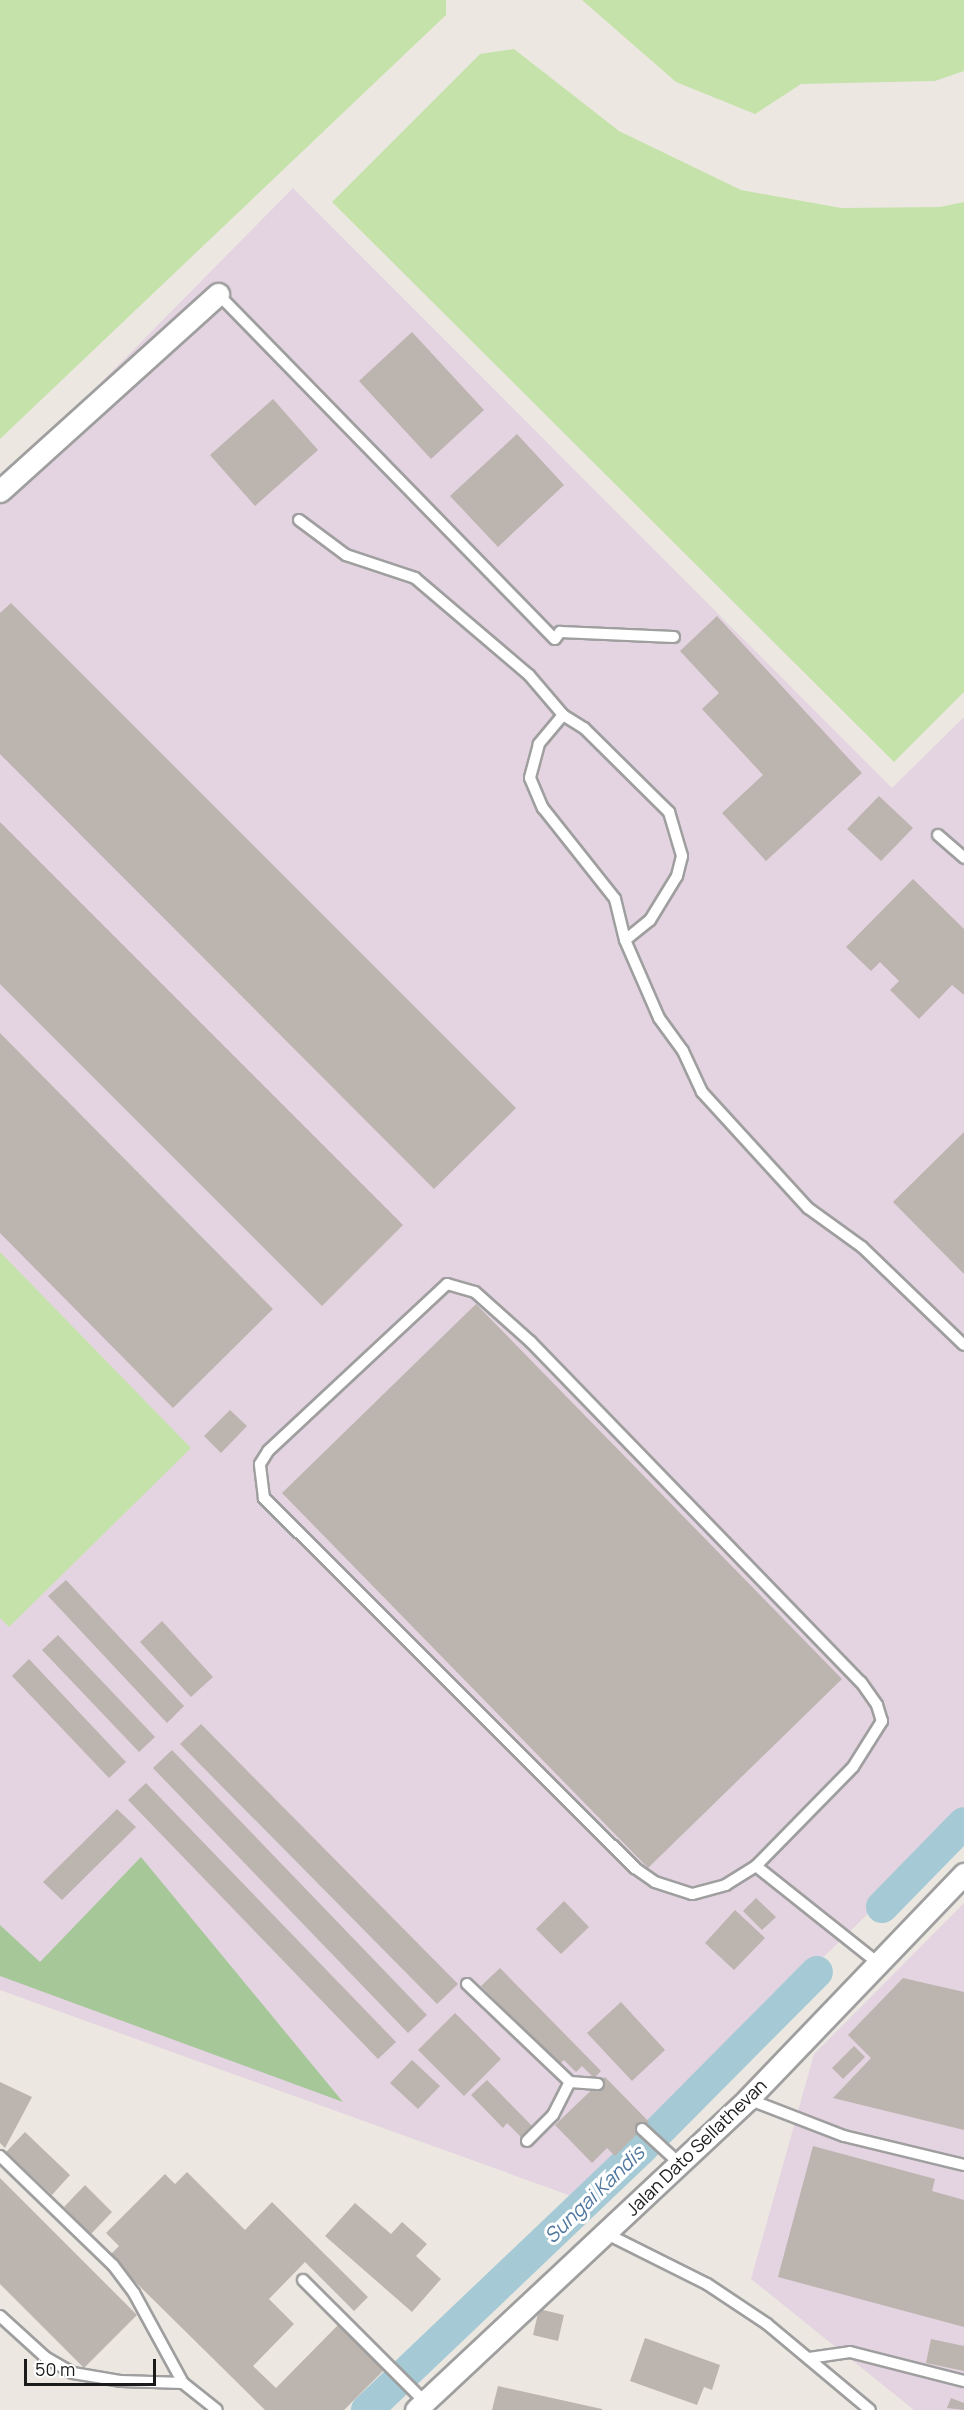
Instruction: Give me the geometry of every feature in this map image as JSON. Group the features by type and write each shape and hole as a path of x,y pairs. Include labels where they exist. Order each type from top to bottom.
{"street":[{"path":"0,491 218,294"},
{"name":"Jalan Dato Sellathevan","path":"421,2406 748,2099 964,1874"}],"lane":[{"path":"218,294 555,639 560,632 674,637"},
{"path":"299,520 346,555 415,578 529,675 563,715 593,735 669,812 682,855 677,876 650,920 625,940"},
{"path":"563,715 540,744 530,778 543,808 615,899 625,940 660,1018 683,1051 702,1092 808,1208 862,1247 964,1345"},
{"path":"938,835 964,858"},
{"path":"447,1284 475,1292 531,1342 861,1682 877,1705 882,1721 853,1767 756,1866 726,1885 692,1894 655,1882 635,1868 264,1498 260,1464 268,1451 447,1284"},
{"path":"756,1866 879,1964"},
{"path":"467,1984 570,2082 598,2084"},
{"path":"527,2141 553,2115 570,2082"},
{"path":"748,2099 844,2136 964,2165"},
{"path":"644,2131 679,2163"},
{"path":"0,2156 123,2278 183,2383 217,2410"},
{"path":"605,2233 707,2284 809,2358 870,2410"},
{"path":"303,2280 405,2383 421,2406"},
{"path":"0,2316 45,2357 73,2373 121,2381 183,2383"},
{"path":"809,2358 850,2352 964,2382"}],"shaded area":[{"path":"293,188 892,788 964,717 964,1820 577,2198 0,1990 0,485"},
{"path":"964,1903 964,2410 914,2410 751,2279 814,2054"}],"green space":[{"path":"0,0 446,0 446,15 0,439"},
{"path":"582,0 964,0 964,71 935,81 801,84 755,114 676,82"},
{"path":"514,49 619,131 741,190 841,208 940,207 964,202 964,692 894,762 332,202 480,54"},
{"path":"0,1252 191,1448 9,1627 0,1618"},
{"path":"141,1857 343,2102 0,1976 0,1925 40,1962"}],"building":[{"path":"412,332 484,410 431,459 359,381"},
{"path":"273,399 318,450 255,506 210,455"},
{"path":"517,434 564,485 498,547 450,496"},
{"path":"11,603 516,1108 434,1189 0,754 0,613"},
{"path":"717,616 862,773 766,861 722,813 763,775 702,709 719,693 680,651"},
{"path":"879,796 913,828 881,861 847,829"},
{"path":"0,822 403,1225 322,1306 0,984"},
{"path":"913,879 964,929 964,995 952,985 919,1019 890,990 899,981 880,962 871,971 846,947"},
{"path":"0,1033 273,1309 173,1408 0,1233"},
{"path":"964,1132 964,1274 893,1202"},
{"path":"476,1304 842,1679 648,1868 282,1493"},
{"path":"230,1410 247,1426 221,1453 204,1436"},
{"path":"66,1580 184,1706 167,1723 48,1596"},
{"path":"162,1621 213,1677 191,1697 140,1642"},
{"path":"58,1635 155,1737 139,1752 42,1650"},
{"path":"29,1659 126,1762 109,1778 12,1676"},
{"path":"201,1724 458,1984 437,2004 180,1744"},
{"path":"172,1750 427,2015 408,2033 153,1768"},
{"path":"146,1783 396,2042 378,2059 128,1800"},
{"path":"117,1809 136,1827 62,1900 43,1882"},
{"path":"756,1898 776,1917 762,1930 743,1911"},
{"path":"564,1901 589,1927 561,1954 536,1929"},
{"path":"735,1910 765,1938 734,1970 705,1943"},
{"path":"500,1968 601,2071 594,2078 582,2066 576,2072 564,2060 558,2065 481,1986"},
{"path":"903,1978 964,1992 964,2130 833,2098 871,2058 848,2035"},
{"path":"621,2002 665,2050 632,2081 587,2033"},
{"path":"455,2013 501,2059 464,2096 418,2050"},
{"path":"854,2046 865,2057 843,2079 832,2068"},
{"path":"412,2060 440,2086 418,2109 390,2083"},
{"path":"605,2077 649,2122 615,2156 607,2148 592,2163 555,2125"},
{"path":"487,2080 535,2129 524,2140 507,2123 503,2128 471,2095"},
{"path":"0,2082 32,2097 5,2148 0,2143"},
{"path":"25,2132 70,2175 52,2195 6,2152"},
{"path":"813,2146 935,2179 932,2191 964,2200 964,2327 778,2277"},
{"path":"187,2172 245,2230 272,2202 368,2297 354,2311 305,2262 269,2299 294,2324 253,2366 276,2388 338,2325 384,2370 344,2410 265,2410 109,2256 119,2246 106,2233 165,2174 175,2184"},
{"path":"0,2178 137,2315 84,2368 0,2284"},
{"path":"85,2185 112,2212 91,2234 64,2207"},
{"path":"355,2203 391,2234 402,2222 427,2244 416,2256 441,2279 412,2312 325,2236"},
{"path":"539,2309 564,2315 558,2341 533,2335"},
{"path":"645,2338 720,2365 712,2390 704,2387 697,2405 630,2381"},
{"path":"931,2339 964,2346 964,2371 926,2363"},
{"path":"498,2386 602,2409 602,2410 492,2410"},
{"path":"951,2398 964,2403 964,2410 947,2408"}],"waterway":[{"name":"Sungai Kandis","path":"882,1907 964,1823"},
{"name":"Sungai Kandis","path":"367,2410 640,2150 817,1972"}]}
